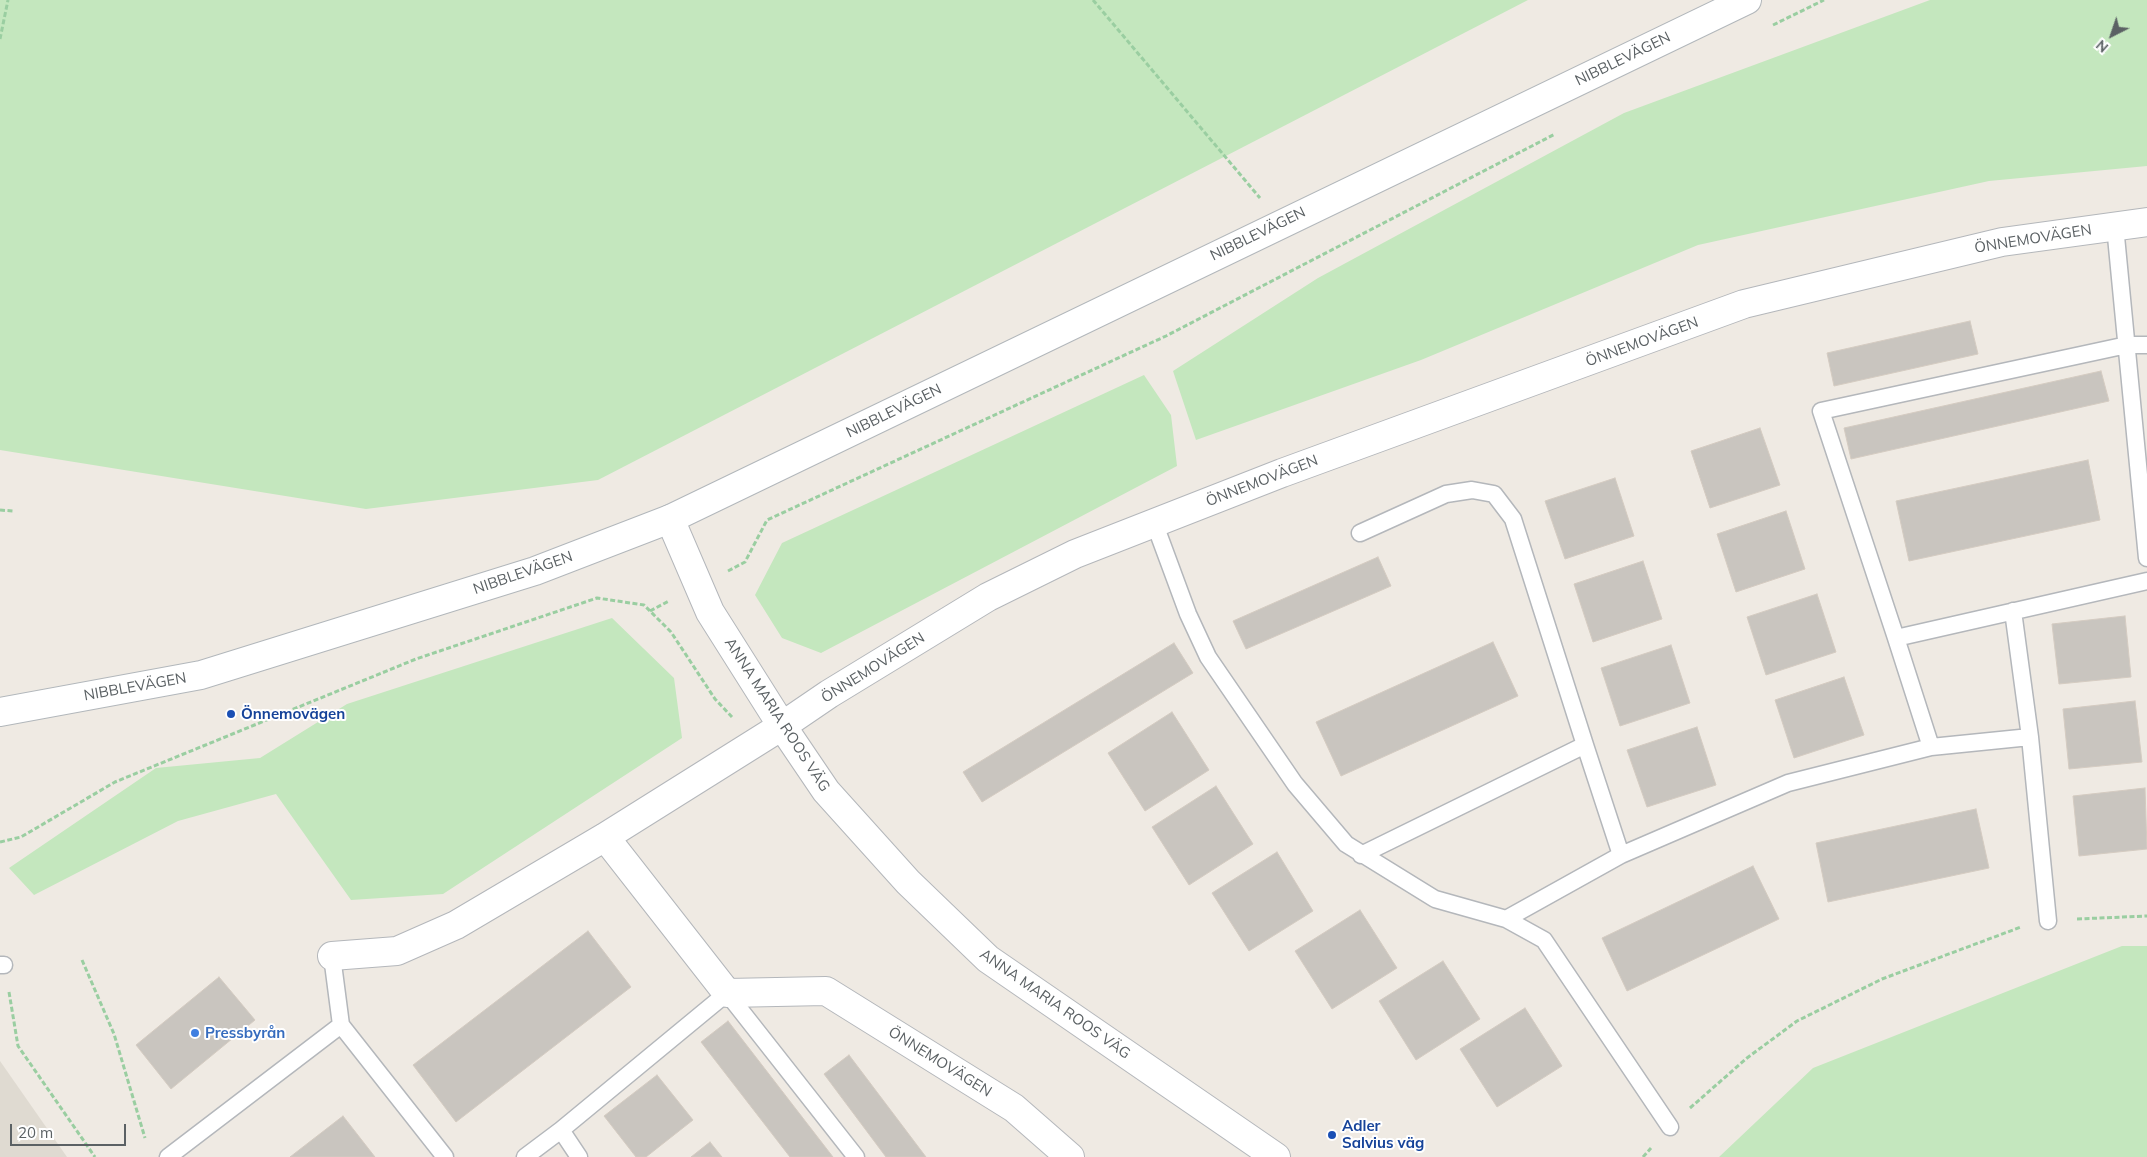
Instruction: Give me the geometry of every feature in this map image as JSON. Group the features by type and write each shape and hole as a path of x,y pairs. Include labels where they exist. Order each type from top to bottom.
{"street":[{"name":"NIBBLEVÄGEN","path":"0,712 201,676 535,571 670,519 1747,0"},
{"name":"ÖNNEMOVÄGEN","path":"332,956 397,950 456,924 605,837 782,726 829,694 988,597 1075,554 1154,522 1282,473 1744,304 2002,242 2147,222"},
{"name":"ANNA MARIA ROOS VÄG","path":"670,519 710,612 782,726 826,791 908,882 988,959 1276,1157"},
{"path":"605,837 727,993"},
{"name":"ÖNNEMOVÄGEN","path":"727,993 826,991 1014,1108 1070,1157"}],"lane":[{"path":"2115,226 2147,558"},
{"path":"1931,747 1821,410 2127,345 2147,345"},
{"path":"1360,533 1446,494 1472,490 1494,494 1513,519 1621,855"},
{"path":"1154,522 1188,614 1208,657 1295,784 1346,844 1435,899 1506,919 1544,940 1670,1127"},
{"path":"1896,638 2147,581"},
{"path":"2013,610 2030,737 2048,921"},
{"path":"1506,919 1621,855 1788,783 1931,747 2030,737"},
{"path":"1361,855 1586,745"},
{"path":"332,956 341,1024 445,1157"},
{"path":"525,1157 561,1130 727,993 856,1157"},
{"path":"168,1157 341,1024"},
{"path":"561,1130 579,1157"}],"path":[{"path":"0,39 8,0"},
{"path":"1092,0 1281,223"},
{"path":"1770,26 1824,0"},
{"path":"744,562 768,520 1166,336 1559,132"},
{"path":"0,510 13,511"},
{"path":"0,842 21,837 115,782 388,670 597,598 644,605 671,632 715,699 754,742"},
{"path":"1643,1157 1670,1127 1747,1058 1797,1021 1882,979 2029,924 2048,921 2147,916"},
{"path":"82,960 114,1034 146,1142"},
{"path":"2,965 18,1046 95,1157"}],"shaded area":[{"path":"0,1061 67,1157 0,1157"}],"green space":[{"path":"0,0 1528,0 598,480 366,509 0,450"},
{"path":"1930,0 2147,0 2147,166 1989,181 1698,245 1421,360 1196,440 1173,371 1318,278 1624,113"},
{"path":"1144,375 1171,415 1177,466 821,653 782,638 755,595 782,543"},
{"path":"612,618 674,678 682,738 443,894 351,900 276,794 178,821 34,895 9,868 156,768 260,758 347,704"},
{"path":"2122,946 2147,946 2147,1157 1719,1157 1813,1068"}],"building":[{"path":"1970,321 1978,354 1834,386 1827,353"},
{"path":"2101,371 2109,401 1851,459 1844,428"},
{"path":"1760,428 1780,485 1710,508 1691,451"},
{"path":"2088,460 2100,520 1909,561 1896,501"},
{"path":"1615,478 1634,536 1565,559 1545,501"},
{"path":"1786,511 1805,569 1736,592 1717,534"},
{"path":"1378,557 1391,586 1246,649 1233,621"},
{"path":"1643,561 1662,619 1593,642 1574,584"},
{"path":"1817,594 1836,652 1766,675 1747,617"},
{"path":"2125,616 2131,677 2059,684 2052,624"},
{"path":"1493,642 1518,696 1341,776 1316,722"},
{"path":"1174,643 1193,673 982,802 963,772"},
{"path":"1671,645 1690,703 1620,726 1601,668"},
{"path":"1844,677 1864,735 1794,758 1775,700"},
{"path":"2135,701 2142,762 2069,769 2063,709"},
{"path":"1172,712 1209,770 1145,811 1108,753"},
{"path":"1697,727 1716,785 1647,807 1627,750"},
{"path":"1216,786 1253,844 1189,885 1152,827"},
{"path":"2145,788 2147,849 2079,856 2073,796"},
{"path":"1976,809 1989,868 1828,902 1816,843"},
{"path":"1277,852 1313,911 1249,951 1212,893"},
{"path":"1753,866 1779,919 1627,991 1602,938"},
{"path":"1360,910 1397,968 1332,1009 1295,951"},
{"path":"588,931 631,987 456,1122 413,1065"},
{"path":"1443,961 1480,1019 1416,1060 1379,1001"},
{"name":"Pressbyrån","path":"219,977 255,1020 171,1089 136,1045"},
{"path":"1525,1008 1562,1066 1497,1107 1460,1049"},
{"path":"728,1021 833,1157 790,1157 701,1042"},
{"path":"849,1055 926,1157 886,1157 824,1074"},
{"path":"657,1075 693,1120 646,1157 636,1157 604,1116"},
{"path":"343,1116 375,1157 290,1157"},
{"path":"710,1142 722,1157 691,1157"}],"place":[{"name":"Önnemovägen","path":"231,714"},
{"name":"Pressbyrån","path":"195,1033"},
{"name":"Adler Salvius väg","path":"1332,1135"}]}
